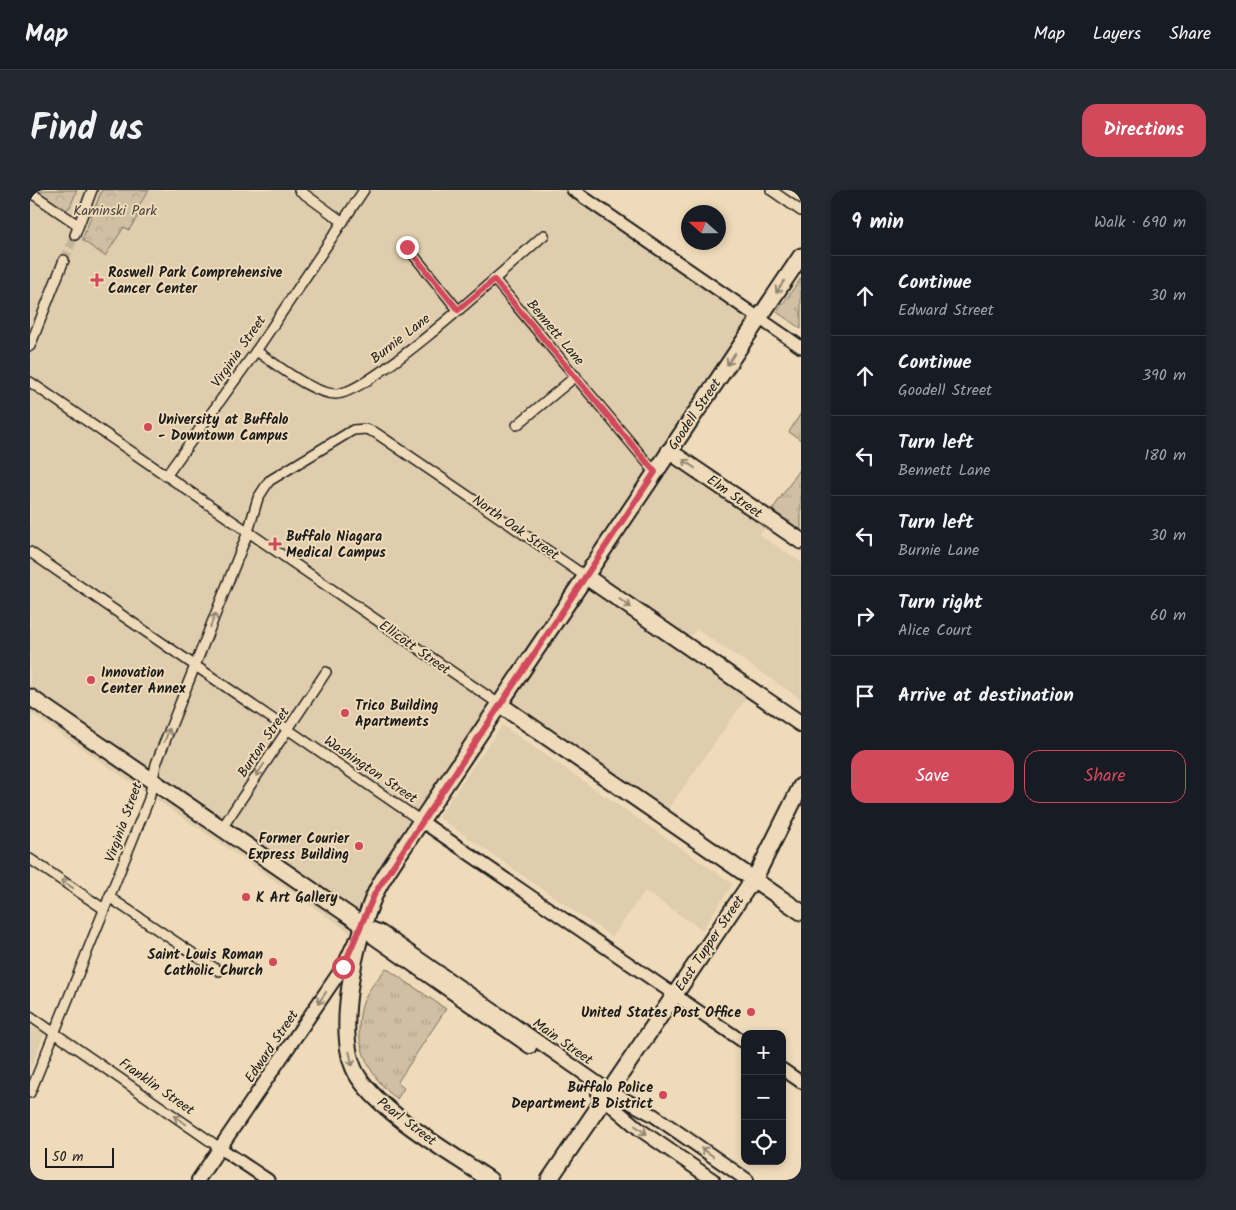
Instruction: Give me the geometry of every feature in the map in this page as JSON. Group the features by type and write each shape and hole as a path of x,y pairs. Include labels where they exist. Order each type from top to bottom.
{"main road":[{"name":"Goodell Street","path":"363,925 375,893 421,821 801,256"},
{"name":"Elm Street","path":"670,451 801,541"},
{"name":"North Oak Street","path":"585,576 801,724"},
{"path":"30,696 363,925 374,938 607,1095 653,1115 747,1180"},
{"name":"Ellicott Street","path":"499,704 801,912"},
{"name":"East Tupper Street","path":"549,1180 753,879 801,786"},
{"name":"Edward Street","path":"198,1180 343,967 363,925"},
{"name":"Pearl Street","path":"363,925 345,1021 352,1067 380,1103 490,1180"},
{"path":"607,1095 639,1128 713,1180"}],"street":[{"path":"75,235 92,190"},
{"path":"299,190 343,222"},
{"name":"Virginia Street","path":"166,476 256,351 364,190"},
{"path":"574,190 801,347"},
{"path":"771,190 801,211"},
{"path":"30,192 78,226"},
{"name":"Burnie Lane","path":"256,351 314,388 336,394 358,386 386,368 458,310 544,235"},
{"path":"407,247 458,310"},
{"path":"30,346 64,260"},
{"name":"Bennett Lane","path":"494,280 655,472"},
{"path":"517,425 576,376"},
{"name":"Ellicott Street","path":"30,382 499,704"},
{"name":"North Oak Street","path":"248,532 258,498 269,482 353,430 366,429 376,433 450,482 585,576"},
{"name":"Virginia Street","path":"30,1093 149,799 156,764 248,532"},
{"name":"Washington Street","path":"30,552 741,1040"},
{"name":"Burton Street","path":"222,828 326,672"},
{"path":"30,859 104,909"},
{"path":"109,897 219,970"},
{"name":"Franklin Street","path":"30,1016 268,1180"},
{"path":"786,1072 801,1082"}],"shaded area":[{"name":"Buffalo Niagara Medical Campus","path":"30,190 585,190 771,318 682,452 774,514 760,535 801,562 801,699 696,629 689,639 756,684 657,825 500,717 354,935 30,713"},
{"path":"502,725 733,884 702,930 645,891 612,937 438,817"},
{"path":"30,1025 44,1034 30,1071"}],"green space":[{"name":"Kaminski Park","path":"35,190 77,190 70,207 64,211"},
{"name":"Kaminski Park","path":"102,190 149,190 134,213 138,216 129,230 124,227 105,256 82,240"},
{"path":"801,278 801,329 777,312"},
{"path":"801,413 801,440 789,432"},
{"path":"801,468 801,530 772,510"},
{"path":"386,968 446,1009 397,1083 404,1088 397,1099 377,1079 364,1055 360,1042 360,1014 364,1000"}],"tunnel":[{"path":"64,260 75,235"}],"tram line":[{"path":"649,1120 735,1180"}],"place":[{"name":"Roswell Park Comprehensive Cancer Center","path":"97,280"},
{"name":"University at Buffalo - Downtown Campus","path":"148,427"},
{"name":"Buffalo Niagara Medical Campus","path":"275,544"},
{"name":"Innovation Center Annex","path":"91,680"},
{"name":"Trico Building Apartments","path":"345,713"},
{"name":"Former Courier Express Building","path":"359,846"},
{"name":"K Art Gallery","path":"246,897"},
{"name":"Saint Louis Roman Catholic Church","path":"273,962"},
{"name":"United States Post Office","path":"751,1012"},
{"name":"Buffalo Police Department B District","path":"663,1095"}],"route":[{"path":"343,967 363,925 375,893 415,830 655,472 494,280 458,310 407,247"}]}
